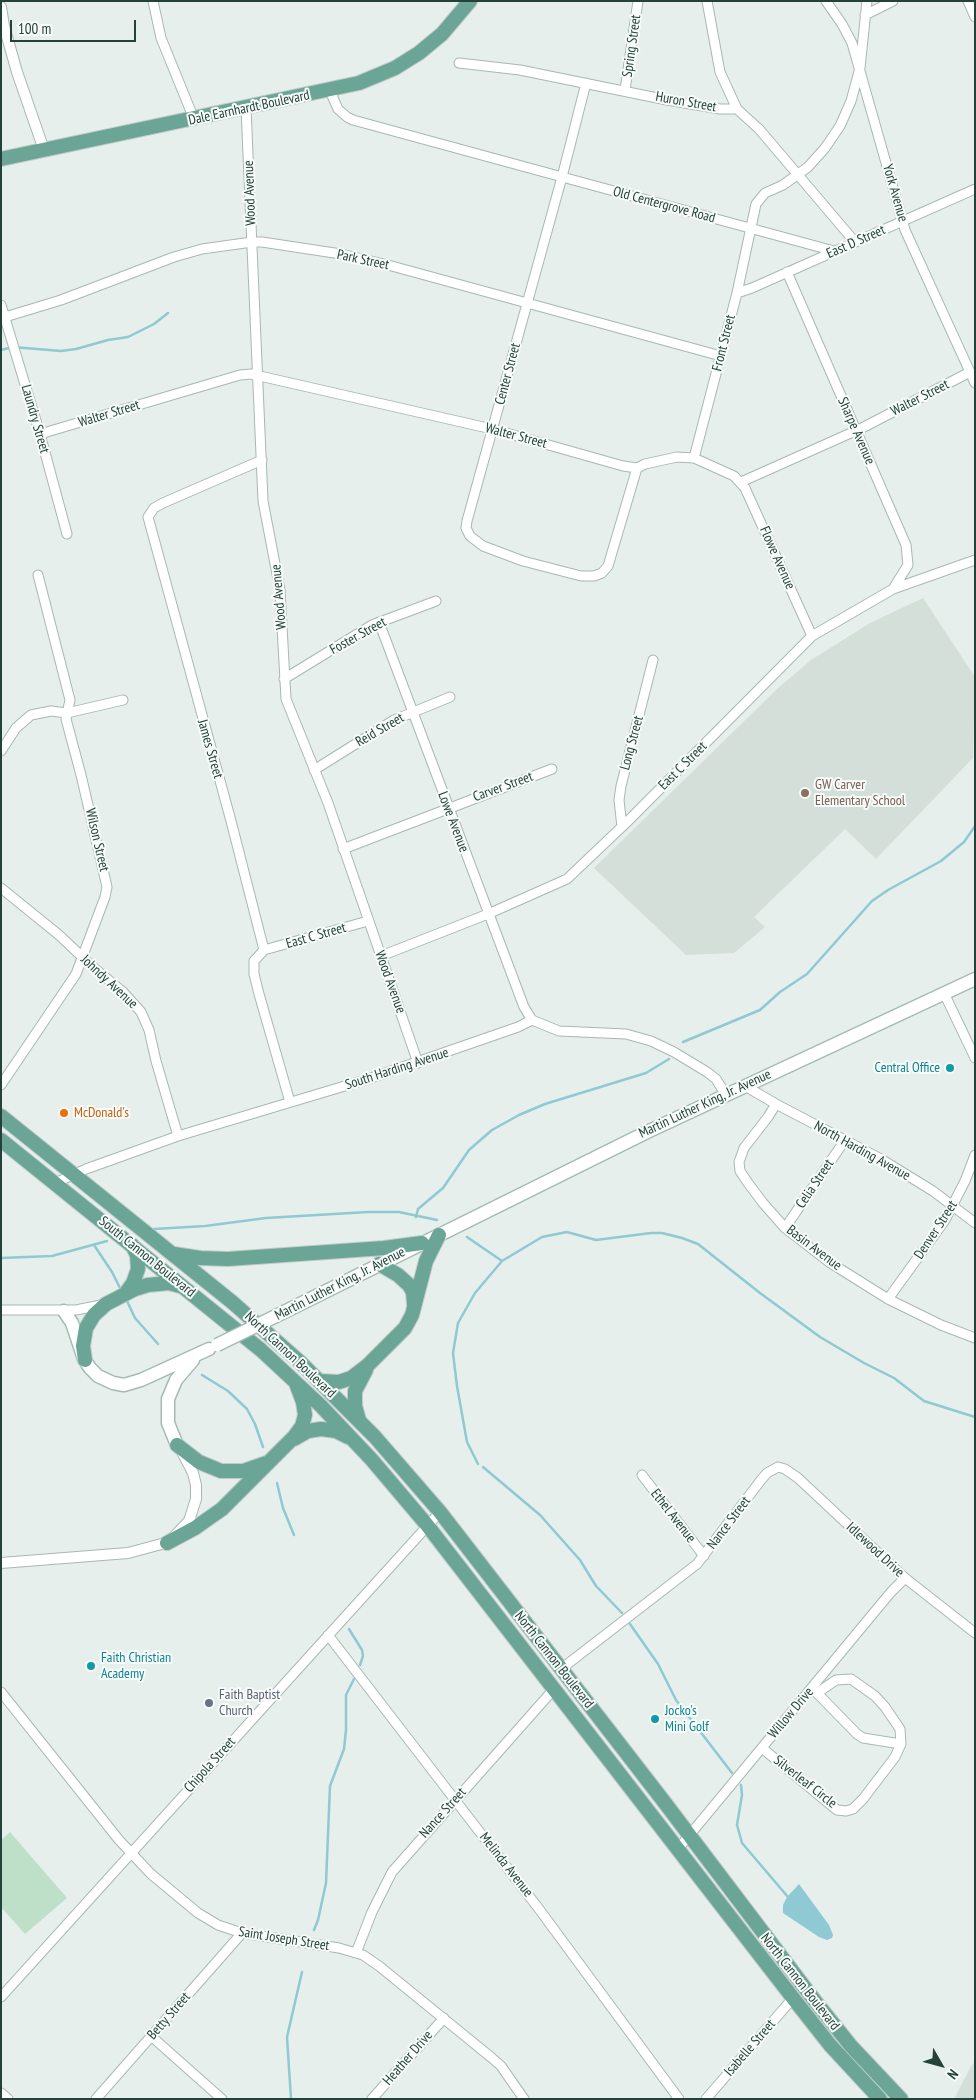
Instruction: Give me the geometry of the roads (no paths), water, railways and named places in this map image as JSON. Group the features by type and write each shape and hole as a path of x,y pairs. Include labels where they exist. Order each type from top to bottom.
{"main road":[{"name":"Dale Earnhardt Boulevard","path":"1,159 330,91 373,78 411,58 442,34 470,1"},
{"name":"Martin Luther King, Jr. Avenue","path":"177,1445 167,1416 171,1391 184,1368 213,1347 647,1132 975,979"},
{"name":"South Cannon Boulevard","path":"1,1116 172,1254"},
{"name":"South Cannon Boulevard","path":"1,1140 192,1293 291,1378"},
{"path":"320,1382 345,1381 368,1365 405,1328 414,1308 426,1261 438,1235"},
{"path":"172,1254 228,1259 384,1248 422,1243"},
{"path":"85,1360 83,1344 88,1324 98,1311 119,1296 135,1280 138,1269 137,1255 132,1245"},
{"name":"North Cannon Boulevard","path":"172,1254 232,1302 320,1382 359,1420 404,1469 440,1512 561,1669 814,2001 851,2046 901,2099"},
{"path":"379,1264 398,1274 409,1285 414,1308"},
{"path":"119,1296 145,1285 163,1282 178,1285 192,1293"},
{"path":"64,1310 72,1323 85,1360 93,1372 113,1383 124,1384 141,1380 213,1347"},
{"path":"359,1420 355,1406 355,1391 368,1365"},
{"path":"167,1543 212,1517 238,1495 289,1443 302,1426 305,1415 301,1397 291,1378"},
{"name":"North Cannon Boulevard","path":"291,1378 360,1448 427,1525 830,2045 880,2099"},
{"path":"289,1443 308,1431 325,1429 344,1435 360,1448"},
{"path":"177,1445 199,1462 224,1471 250,1470 275,1458"}],"street":[{"path":"152,1 161,38 194,119"},
{"name":"Spring Street","path":"625,90 638,1"},
{"path":"708,1 720,72 737,109 759,129 799,174 855,242"},
{"name":"York Avenue","path":"826,1 848,34 860,68 902,221 975,383"},
{"path":"751,228 756,204 762,196 799,174 821,153 840,126 851,101 860,68 867,1"},
{"path":"865,15 893,1"},
{"path":"968,1 975,17"},
{"path":"1,7 4,26 17,72 44,150"},
{"name":"Huron Street","path":"459,63 520,70 720,109 737,109"},
{"name":"Center Street","path":"586,83 466,528 476,542 523,561 581,576 594,576 602,573 608,566 637,468"},
{"name":"Old Centergrove Road","path":"330,91 338,108 347,118 353,120 834,251"},
{"name":"Wood Avenue","path":"246,108 256,375 263,501 280,590 284,679 289,709 328,803 418,1063"},
{"name":"East D Street","path":"737,293 975,189"},
{"name":"Front Street","path":"694,458 737,293 751,228"},
{"name":"Park Street","path":"5,317 61,300 174,257 202,249 252,242 340,254 388,264 721,356"},
{"name":"Sharpe Avenue","path":"787,272 906,545 908,565 893,590"},
{"name":"Laundry Street","path":"1,305 40,434 67,534"},
{"name":"Walter Street","path":"40,434 240,374 256,375 492,429 624,466 637,468 645,464 677,457 694,458 726,472 741,482 856,431 970,372"},
{"name":"James Street","path":"262,460 163,503 154,508 148,517 231,821 264,950"},
{"name":"Flowe Avenue","path":"741,482 757,511 812,636"},
{"name":"East C Street","path":"381,956 488,914 567,879 622,827 812,636 893,590 975,560"},
{"name":"Wilson Street","path":"1,1085 71,983 83,958 105,897 106,881 66,719 70,700 38,575"},
{"name":"Foster Street","path":"284,679 379,622 436,601"},
{"name":"Lowe Avenue","path":"379,622 488,914 524,1007 532,1020"},
{"name":"Long Street","path":"622,827 619,800 621,786 653,660"},
{"name":"Reid Street","path":"314,770 394,720 450,697"},
{"path":"1,751 16,728 31,716 51,712 67,713 123,700"},
{"name":"Carver Street","path":"343,849 552,769"},
{"name":"Johndy Avenue","path":"1,888 124,992 141,1012 149,1030 178,1136"},
{"name":"East C Street","path":"264,950 368,921"},
{"path":"264,950 254,961 254,974 290,1102"},
{"path":"944,993 975,1058"},
{"path":"532,1020 559,1031 626,1034 651,1041 674,1052 707,1072 716,1080 726,1095"},
{"name":"South Harding Avenue","path":"55,1183 178,1136 418,1063 518,1027 532,1020"},
{"name":"North Harding Avenue","path":"745,1086 888,1163 953,1205 975,1223"},
{"name":"Basin Avenue","path":"776,1104 768,1118 744,1148 739,1162 740,1171 748,1183 785,1228 829,1262 888,1299 941,1325 975,1338"},
{"name":"Celia Street","path":"785,1228 845,1140"},
{"name":"Denver Street","path":"888,1299 945,1220 975,1156"},
{"path":"1,1310 89,1308 119,1296"},
{"name":"Martin Luther King, Jr. Avenue","path":"167,1543 186,1524 192,1514 196,1500 196,1485 193,1473 177,1445"},
{"name":"Nance Street","path":"561,1669 704,1556 761,1480 767,1473 778,1467"},
{"name":"Idlewood Drive","path":"778,1467 785,1469 798,1478 905,1578 975,1633"},
{"name":"Ethel Avenue","path":"642,1475 704,1556"},
{"name":"Chipola Street","path":"3,1990 440,1512"},
{"path":"1,1563 128,1553 167,1543"},
{"name":"Willow Drive","path":"678,1849 762,1748 814,1691 891,1592 905,1578"},
{"name":"Melinda Avenue","path":"328,1635 539,1909 679,2099"},
{"path":"851,1679 869,1691 886,1707 900,1729 901,1744 863,1738 856,1734 814,1691 836,1680 851,1679"},
{"name":"Nance Street","path":"356,1953 372,1912 392,1872 554,1689"},
{"name":"Saint Joseph Street","path":"1,1692 131,1852 151,1874 198,1913 218,1924 242,1933 340,1948 356,1953 379,1966 501,2066 524,2099"},
{"name":"Silverleaf Circle","path":"762,1748 831,1806 837,1810 846,1811 853,1809 880,1780 901,1744"},
{"name":"Betty Street","path":"96,2099 242,1933"},
{"name":"Isabelle Street","path":"706,2099 793,1998"},
{"name":"Heather Drive","path":"372,2099 444,2018"},
{"path":"151,2036 222,2099"},
{"path":"1,2093 8,2099"}],"water":[{"path":"799,1884 829,1925 833,1935 832,1938 827,1940 819,1937 783,1913 783,1905 787,1897"}],"waterway":[{"path":"1,350 13,347 61,351 76,349 108,340 128,337 154,324 168,313"},
{"path":"683,1042 760,1010 780,992 807,974 872,901 941,861 964,842 975,826"},
{"path":"416,1217 418,1209 443,1188 469,1150 492,1130 519,1115 545,1104 646,1073 669,1059"},
{"path":"154,1229 205,1226 266,1218 368,1212 399,1212 437,1220"},
{"path":"478,1464 467,1442 457,1386 453,1353 458,1323 475,1293 502,1261 542,1237 567,1232 596,1240 662,1233 698,1244 820,1337 894,1378 924,1401 975,1417"},
{"path":"467,1237 502,1261"},
{"path":"1,1258 52,1256 107,1241"},
{"path":"94,1245 120,1288"},
{"path":"127,1301 135,1318 158,1344"},
{"path":"202,1375 228,1391 247,1409 255,1424 263,1447"},
{"path":"483,1467 540,1515 580,1560 596,1586 622,1613"},
{"path":"277,1483 283,1508 294,1535"},
{"path":"630,1624 658,1664 676,1700 732,1773"},
{"path":"349,1629 362,1650 363,1656 360,1665"},
{"path":"314,1930 326,1883 330,1786 344,1749 346,1695 354,1679"},
{"path":"741,1785 742,1795 737,1825 742,1843 788,1897"},
{"path":"291,2099 287,2037 302,1972"}],"place":[{"name":"GW Carver Elementary School","path":"805,793"},
{"name":"Central Office","path":"950,1068"},
{"name":"McDonald's","path":"64,1113"},
{"name":"Faith Christian Academy","path":"91,1666"},
{"name":"Faith Baptist Church","path":"209,1703"},
{"name":"Jocko's Mini Golf","path":"655,1719"}]}
